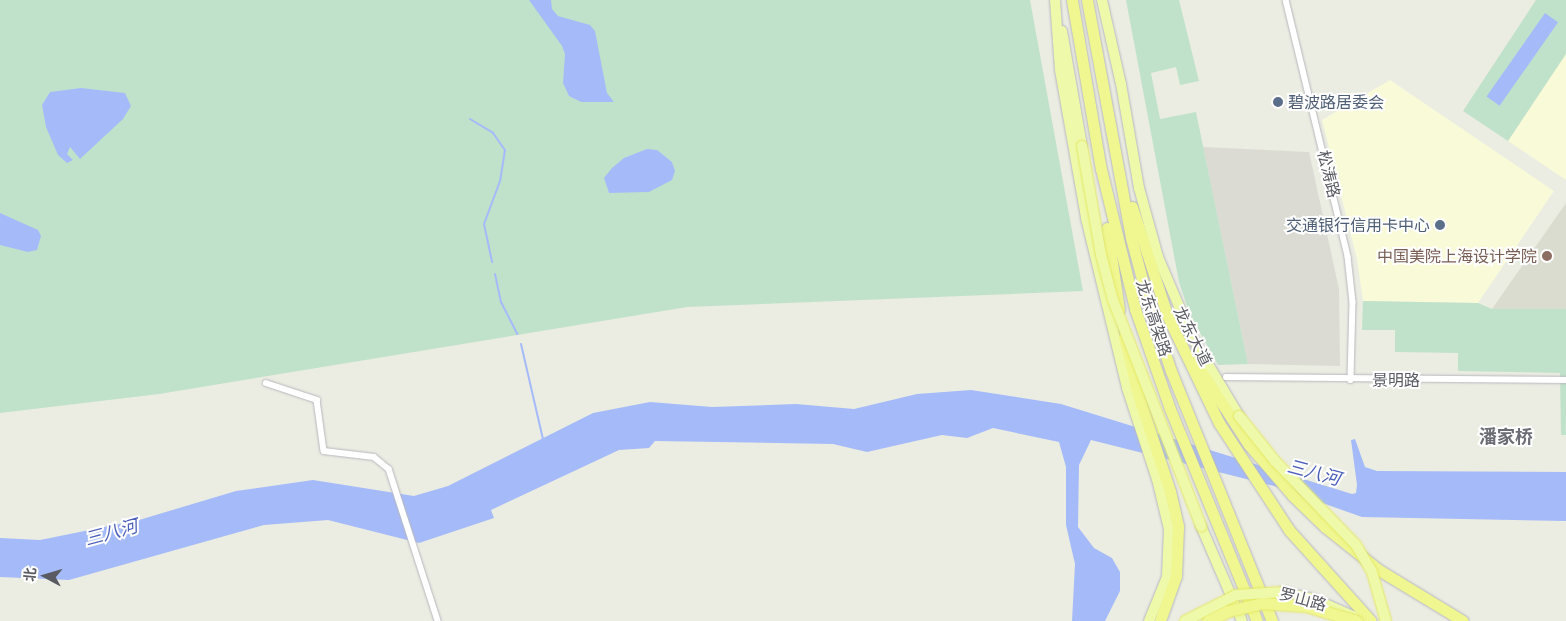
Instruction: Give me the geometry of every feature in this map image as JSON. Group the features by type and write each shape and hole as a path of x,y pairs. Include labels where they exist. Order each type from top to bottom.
{"highway":[{"name":"龙东高架路","path":"1072,0 1101,169 1135,309 1170,409 1257,621"},
{"name":"龙东高架路","path":"1087,0 1139,273 1187,412 1272,621"},
{"path":"1105,99 1137,227 1167,314 1229,419 1272,507 1325,573 1371,621"},
{"path":"1101,169 1117,295 1138,395 1168,502 1178,527 1178,561 1173,588 1160,621"},
{"path":"1229,419 1270,471 1325,526 1386,575 1463,621"},
{"path":"1208,621 1244,606 1284,603 1357,621"}],"main road":[{"path":"1056,0 1101,255 1113,300 1201,526 1242,621"},
{"path":"1056,0 1060,70 1086,218 1129,395 1168,502 1170,561 1162,594 1149,621"},
{"name":"龙东大道","path":"1102,0 1121,84 1139,188 1158,257 1229,419 1356,545 1372,572 1386,621"},
{"name":"罗山路","path":"1185,621 1223,600 1266,591 1314,599 1365,621"}],"street":[{"name":"松涛路","path":"1286,0 1350,266 1353,302 1351,380"},
{"name":"景明路","path":"1226,377 1328,380 1566,380"},
{"path":"266,383 317,400 324,451 374,457 389,470 414,553 438,621"}],"shaded area":[{"path":"0,0 1030,0 1083,291 687,307 159,394 0,413"},
{"path":"1126,0 1179,0 1199,81 1180,85 1176,67 1151,73 1160,119 1196,112 1248,364 1218,365 1190,315 1179,282"},
{"path":"1536,0 1566,0 1566,54 1508,141 1463,111"},
{"path":"1566,52 1566,180 1508,141"},
{"name":"交通银行信用卡中心","path":"1390,80 1554,191 1478,303 1363,301 1357,259 1322,120"},
{"path":"1203,147 1309,152 1339,289 1340,366 1248,364"},
{"name":"中国美院上海设计学院","path":"1566,203 1566,309 1492,309"},
{"path":"1363,301 1478,303 1492,309 1566,309 1566,435 1561,435 1560,373 1458,371 1458,353 1395,352 1395,330 1362,330"}],"water":[{"path":"529,0 551,0 552,9 558,16 590,25 595,31 607,93 614,102 581,102 569,96 563,83 565,54 562,46"},
{"path":"1545,13 1558,22 1500,106 1486,97"},
{"path":"81,88 125,93 131,106 123,119 80,159 70,147 67,154 73,160 67,163 58,155 46,127 42,105 50,92"},
{"path":"647,149 657,150 672,162 675,171 672,180 649,192 609,193 604,178 612,168 624,158"},
{"path":"0,213 38,230 41,236 37,250 28,252 0,245"},
{"name":"三八河","path":"971,390 1061,404 1352,494 1356,493 1357,485 1351,440 1355,439 1365,467 1377,471 1566,472 1566,521 1362,517 1274,486 1091,440 1079,465 1078,527 1094,548 1112,558 1120,572 1120,591 1105,621 1072,621 1075,564 1066,525 1066,467 1059,442 993,428 967,438 942,435 867,452 833,444 655,441 649,448 619,450 491,510 494,518 419,543 328,520 264,525 69,580 0,577 0,538 40,540 139,520 236,491 313,480 414,496 448,486 593,413 650,402 712,407 796,404 854,409 917,394"}],"waterway":[{"path":"470,119 493,133 505,150 500,181 484,224 492,262"},
{"path":"495,274 501,302 517,334"},
{"path":"521,344 543,439"}],"place":[{"name":"碧波路居委会","path":"1278,102"},
{"name":"交通银行信用卡中心","path":"1440,225"},
{"name":"中国美院上海设计学院","path":"1547,256"}],"district":[{"name":"潘家桥","path":"1506,436"}]}
